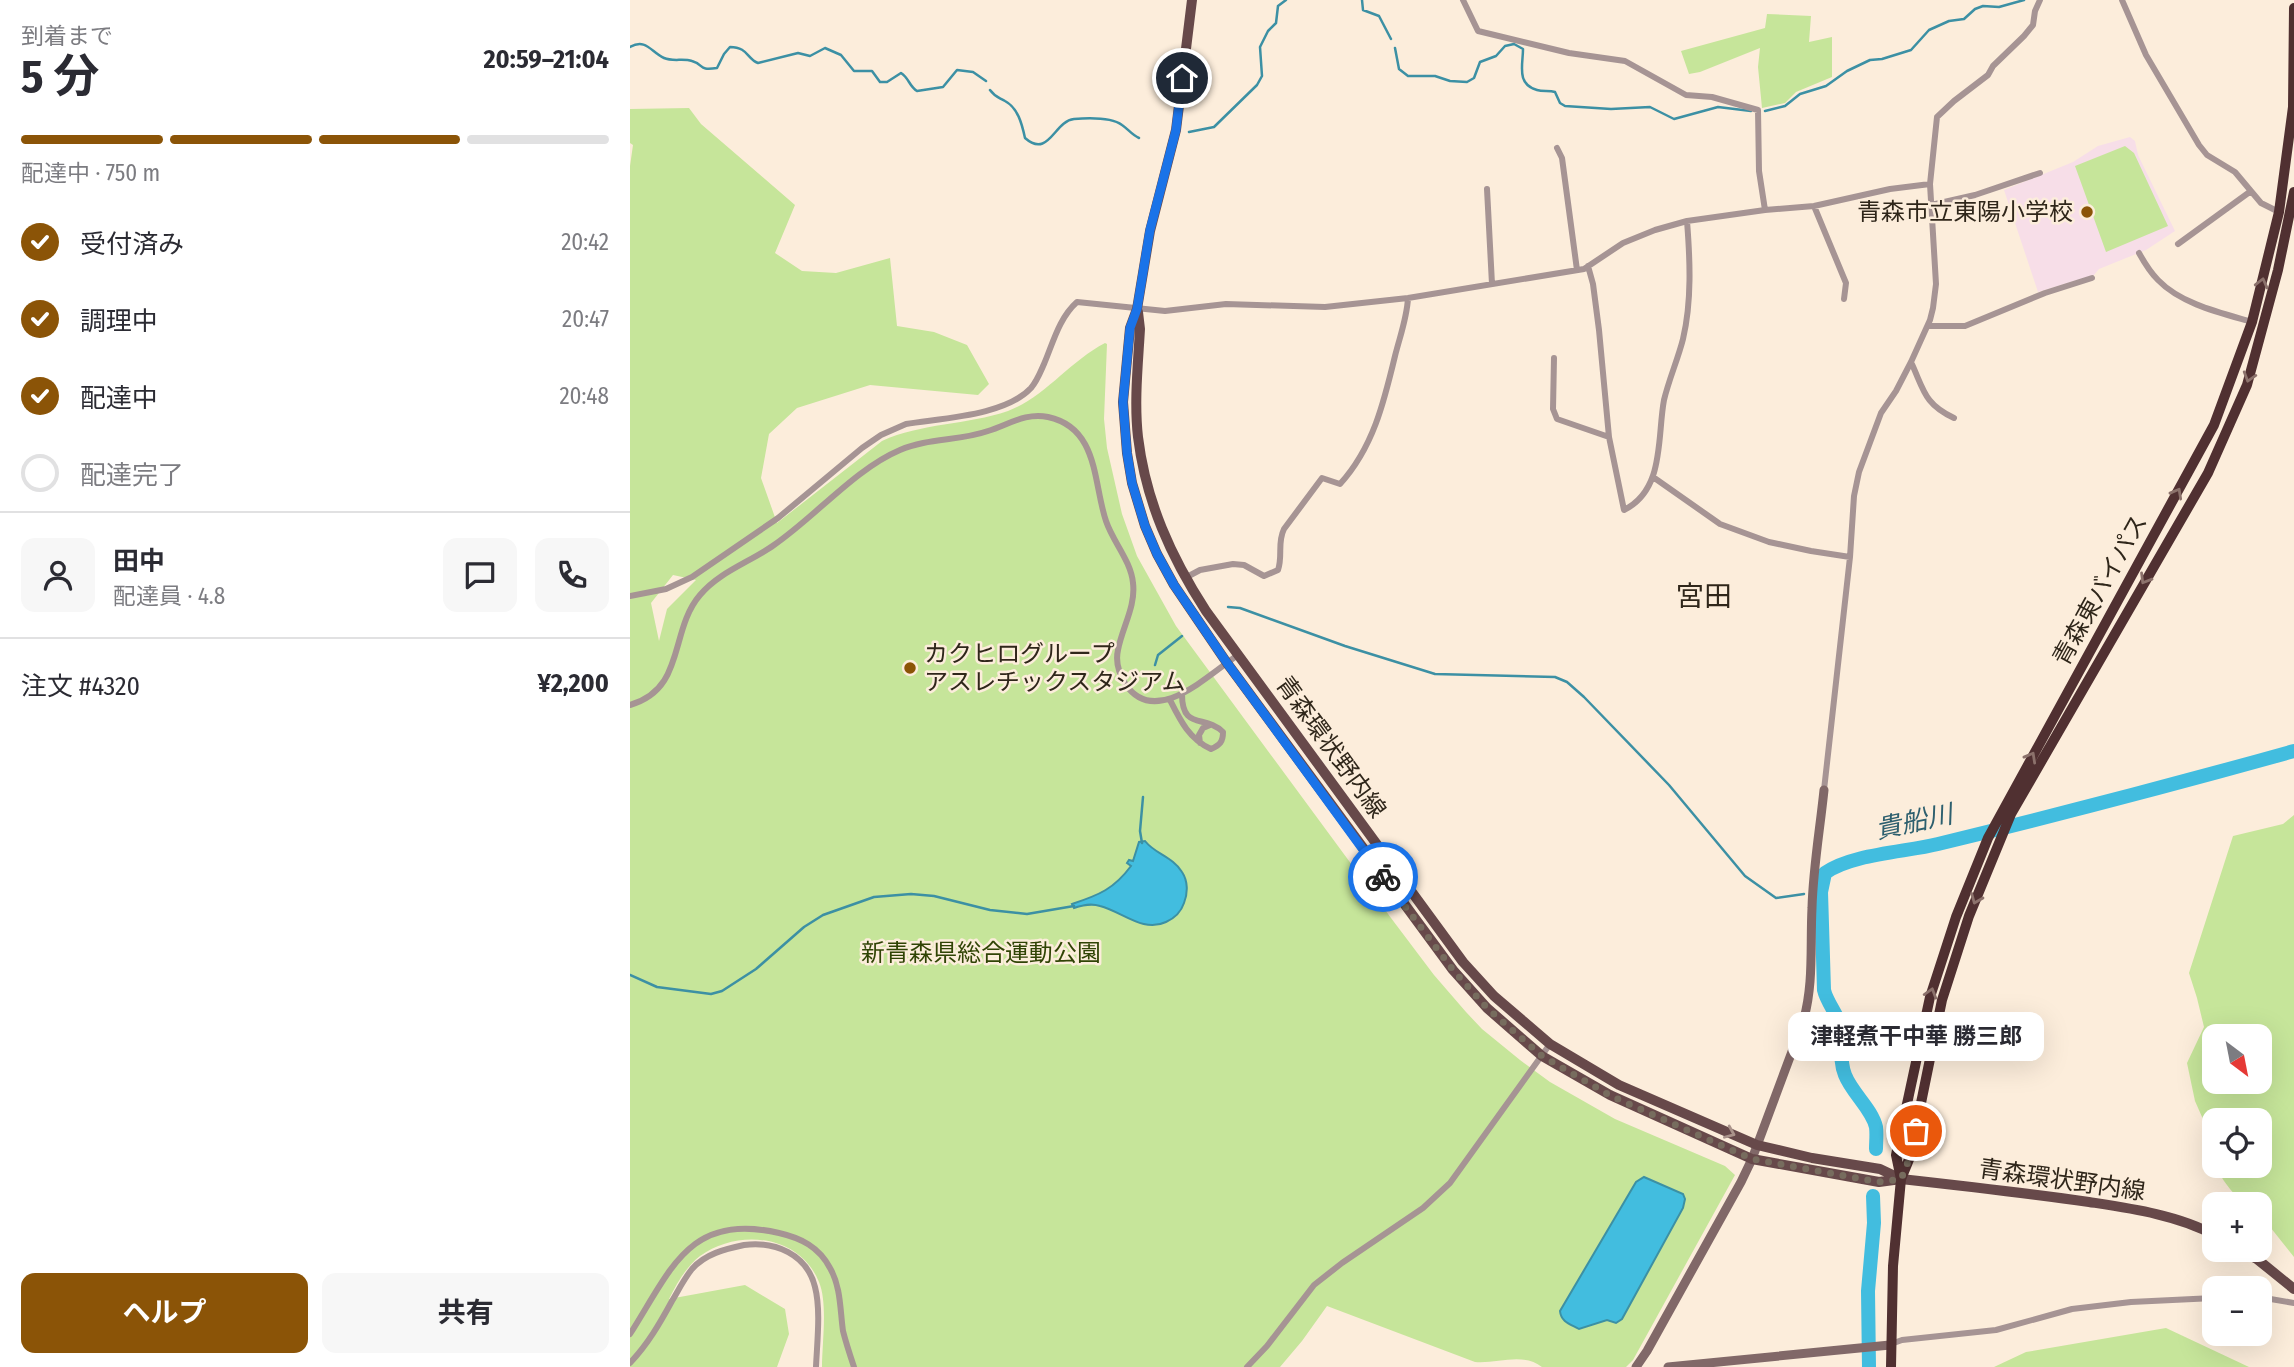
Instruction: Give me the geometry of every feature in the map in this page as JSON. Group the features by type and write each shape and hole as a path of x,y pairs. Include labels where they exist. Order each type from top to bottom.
{"highway":[{"name":"青森東バイパス","path":"1901,1179 1896,1155 1930,998 1956,917 1988,838 2214,425 2252,322 2279,212 2292,107 2294,8"},
{"name":"青森東バイパス","path":"1891,1367 1893,1266 1901,1179 1910,1157 1942,1000 1969,916 2011,814 2208,473 2247,385 2278,270 2294,192"}],"main road":[{"name":"青森環状野内線","path":"1192,0 1176,130 1150,230 1137,309 1130,328 1123,402 1132,483 1145,526 1174,585 1227,663 1453,970 1487,1008 1542,1056 1611,1096 1752,1159 1879,1182 1901,1179 2113,1206 2163,1216 2202,1231"},
{"name":"青森環状野内線","path":"1137,309 1140,329 1138,435 1143,471 1160,526 1185,578 1238,655 1463,962 1494,996 1550,1044 1619,1085 1757,1145 1812,1158 1880,1169 1901,1179"},
{"path":"1357,841 1367,833"},
{"path":"2261,1262 2294,1289"}],"street":[{"path":"1463,0 1478,31 1569,53 1625,61 1686,95 1712,97 1758,110 1759,171 1765,210"},
{"path":"1636,1367 1729,1206 1752,1159 1807,1006 1811,978 1812,906 1850,557 1854,496 1859,472 1881,413 1911,362 1928,326 1933,308 1936,284 1930,184 1937,117 1988,75 1993,66 2024,36 2033,25 2035,10 2040,0"},
{"path":"2122,0 2146,55 2199,145 2207,155 2235,172 2261,203 2279,212"},
{"path":"1557,148 1562,158 1577,270"},
{"path":"1931,205 1975,195 2040,173"},
{"path":"630,596 666,589 692,577 778,518 881,435 906,424 993,408 1023,394 1038,377 1064,316 1077,302 1165,311 1226,304 1325,307 1408,298 1577,270 1631,239 1687,221 1814,206 1930,184"},
{"path":"1487,189 1492,284"},
{"path":"2178,244 2251,191"},
{"path":"1814,206 1846,283 1844,299"},
{"path":"1588,266 1600,330 1609,437 1624,510 1634,503 1653,477 1660,448 1661,417 1686,322 1690,257 1687,221"},
{"path":"2139,253 2152,274 2170,290 2218,311 2252,322"},
{"path":"1928,326 1965,326 2045,293 2092,278"},
{"path":"1185,578 1200,570 1233,564 1244,565 1264,576 1278,570 1279,538 1284,529 1322,478 1340,484 1346,478 1375,427 1407,317 1408,298"},
{"path":"1555,358 1553,409 1557,419 1609,437"},
{"path":"1911,362 1930,402 1938,410 1954,418"},
{"path":"630,705 661,686 675,660 686,614 706,587 784,539 878,461 912,446 987,432 1024,417 1038,416 1060,421 1078,434 1091,454 1106,520 1133,584 1133,597 1117,661 1122,680 1136,696 1154,702 1170,700 1238,655"},
{"path":"1653,477 1720,524 1769,541 1850,557"},
{"path":"1170,700 1186,730 1211,749 1219,746 1223,732 1217,726 1196,722 1187,716 1182,706 1182,694"},
{"path":"1200,743 1199,735 1203,728 1211,724"},
{"path":"1247,1367 1324,1276 1423,1208 1450,1183 1550,1044"},
{"path":"630,1334 672,1269 689,1248 701,1239 727,1229 741,1227 770,1231 802,1240 820,1253 828,1265 836,1283 844,1332 854,1367"},
{"path":"630,1363 651,1338 692,1269 712,1254 729,1248 757,1244 772,1245 786,1251 804,1265 811,1277 816,1294 816,1367"},
{"path":"1668,1367 1890,1345 1902,1340 1996,1330 2072,1309 2131,1302 2202,1299"},
{"path":"2272,1299 2294,1303"}],"shaded area":[{"name":"青森市立東陽小学校","path":"2130,137 2135,141 2138,155 2175,231 2146,250 2099,269 2094,275 2038,292 2004,190 2073,162 2098,146"}],"green space":[{"path":"1767,14 1811,16 1809,42 1832,37 1832,77 1796,92 1785,103 1762,108 1758,67 1760,48 1689,74 1681,51 1765,28"},
{"name":"新青森県総合運動公園","path":"689,108 701,124 795,205 775,253 802,271 836,273 890,258 897,326 934,332 967,345 989,384 978,395 870,385 797,408 769,434 761,478 777,523 882,441 912,431 1008,411 1034,397 1080,359 1107,344 1104,419 1107,448 1122,514 1137,556 1176,626 1434,975 1482,1029 1550,1082 1615,1119 1725,1166 1735,1175 1633,1360 1626,1367 1542,1367 1518,1359 1475,1362 1327,1306 1280,1367 822,1367 822,1291 810,1266 798,1254 783,1246 750,1240 716,1247 700,1256 682,1276 669,1299 745,1285 785,1309 789,1334 777,1367 630,1367 630,166 633,145 630,143 630,109","holes":["673,575 696,580 667,609 659,641 651,603"]},
{"path":"2125,146 2134,153 2168,226 2106,252 2075,166"},
{"path":"2294,815 2294,1257 2272,1229 2272,1192 2233,1192 2222,1178 2272,1178 2272,1108 2202,1108 2202,1117 2195,1101 2187,1063 2202,1031 2202,1094 2272,1094 2272,1024 2203,1024 2189,973 2233,836 2283,824"},
{"path":"2166,1328 2249,1367 1994,1367 2026,1352"}],"water":[{"path":"1145,841 1174,863 1184,876 1186,895 1183,906 1172,919 1158,925 1149,925 1097,905 1074,908 1072,904 1112,886 1131,866 1127,863 1129,860 1133,861 1139,842"},
{"path":"1644,1177 1683,1194 1683,1208 1622,1319 1616,1323 1607,1320 1579,1329 1564,1320 1560,1311 1636,1182"}],"waterway":[{"path":"1189,132 1214,127 1257,85 1262,76 1260,47 1268,31 1276,23 1278,6 1286,0"},
{"path":"1362,0 1363,10 1379,16 1391,39"},
{"path":"1765,111 1785,106 1800,94 1826,86 1847,71 1870,60 1911,50 1929,30 1949,21 1964,19 1975,9 1983,6 1999,7 2024,0"},
{"path":"1395,48 1399,69 1408,76 1435,76 1450,81 1467,82 1474,78 1480,62 1496,56 1505,46 1514,44 1523,49 1522,73 1526,83 1537,90 1555,92 1560,103 1565,106 1611,109 1650,107 1674,119 1718,107 1751,111"},
{"path":"630,47 644,45 664,58 692,61 707,69 717,68 730,47 744,51 758,63 798,53 810,56 825,48 841,55 854,71 872,71 880,82 887,82 901,73 917,91 943,87 957,70 973,72 986,81"},
{"path":"990,90 1013,108 1021,122 1025,138 1033,143 1046,142 1067,121 1074,119 1112,121 1139,138"},
{"path":"1228,607 1240,608 1345,646 1435,674 1555,677 1567,682 1669,785 1745,876 1776,898 1804,894"},
{"path":"1155,665 1158,655 1182,636"},
{"name":"貴船川","path":"1876,1149 1874,1120 1845,1075 1840,1025 1824,990 1821,892 1825,873 1864,858 1983,833 2294,751"},
{"path":"1142,843 1140,831 1143,797"},
{"path":"630,975 657,987 711,994 722,991 756,969 804,927 823,915 874,897 911,894 934,896 990,910 1027,914 1074,906"},
{"name":"貴船川","path":"1869,1367 1868,1291 1874,1223 1873,1196"}],"way so far":[{"path":"1383,877 1453,970 1487,1008 1542,1056 1611,1096 1752,1159 1879,1182 1901,1179 1916,1131"}],"place":[{"name":"青森市立東陽小学校","path":"2087,212"},
{"name":"カクヒログループ アスレチックスタジアム","path":"910,668"},
{"name":"津軽煮干中華 勝三郎","path":"1916,1131"}],"district":[{"name":"宮田","path":"1704,596"}],"route":[{"path":"1182,78 1176,130 1150,230 1137,309 1130,328 1123,402 1132,483 1145,526 1174,585 1227,663 1383,877"}]}
